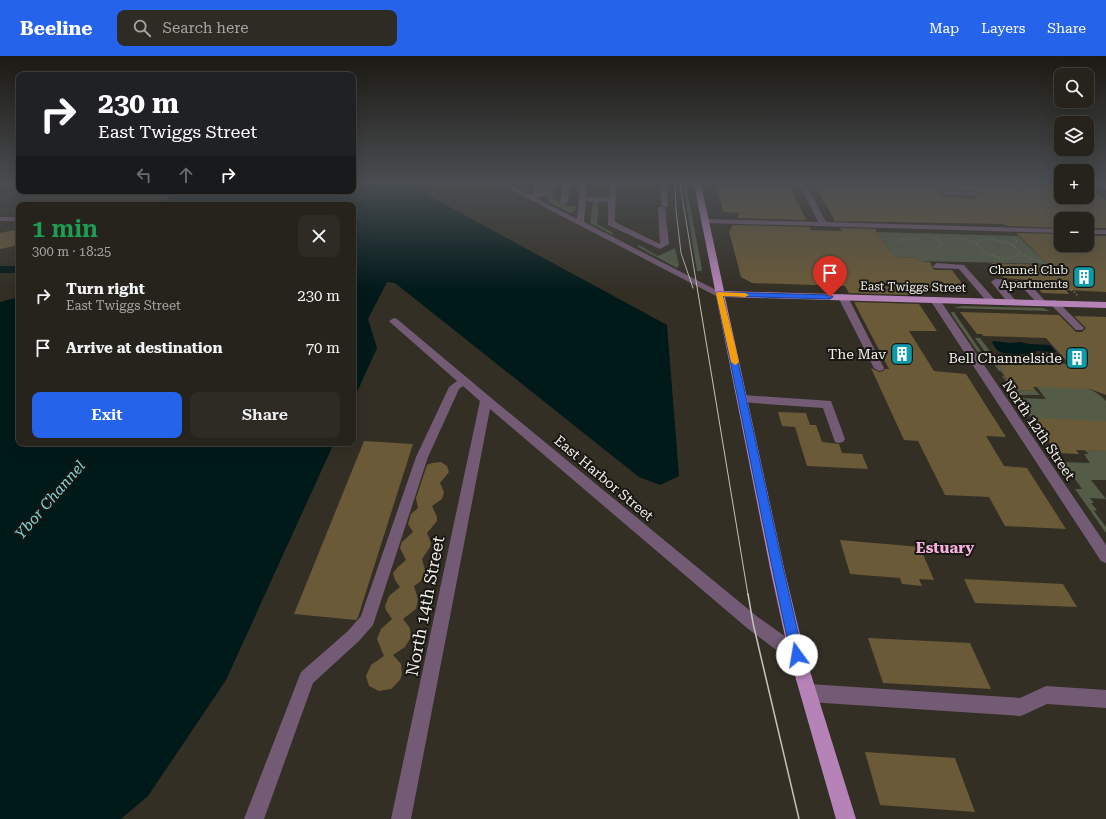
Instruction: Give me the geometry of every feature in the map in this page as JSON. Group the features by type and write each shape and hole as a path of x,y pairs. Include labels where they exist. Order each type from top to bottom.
{"main road":[{"path":"705,221 718,276 719,294 743,399 777,568 797,655 846,819"},
{"name":"East Twiggs Street","path":"719,294 1106,304"}],"street":[{"path":"572,220 719,294"},
{"path":"580,224 581,220"},
{"path":"612,220 612,223 660,247 666,244 664,220"},
{"path":"705,221 780,220 829,227 1054,231"},
{"path":"824,220 829,227"},
{"path":"1026,230 1034,237"},
{"path":"1094,234 1106,232"},
{"path":"937,266 962,267 990,301"},
{"path":"987,274 1012,302"},
{"path":"995,282 1024,283 1075,328"},
{"path":"843,298 879,368"},
{"name":"North 12th Street","path":"935,300 1106,557"},
{"name":"East Harbor Street","path":"394,321 486,400 753,623 797,655"},
{"path":"254,819 307,678 318,666 358,633 367,620 422,457 454,387 464,381"},
{"path":"743,399 826,404 839,439"},
{"name":"North 14th Street","path":"401,819 486,400"},
{"path":"809,693 1021,707 1046,695 1106,699"}],"path":[{"path":"903,242 898,240 918,239 924,237"},
{"path":"928,237 938,240 942,243 940,246"},
{"path":"938,240 943,238"},
{"path":"956,238 977,243 986,239 999,240 1012,245 1020,251 1020,253 1043,263 1078,296"},
{"path":"977,243 981,250 993,256 1014,258 1020,253"}],"green space":[{"path":"590,220 597,220 597,224 613,233 613,235 590,223"},
{"path":"689,220 693,220 702,269 701,271 697,271"},
{"path":"877,232 1018,236 1048,264 919,261 916,258 894,257"},
{"path":"639,245 658,256 675,248 679,265 677,268 638,247"},
{"path":"963,306 1043,308 1050,311 953,308"},
{"path":"951,312 954,312 982,353 977,351"},
{"path":"975,338 980,338 1005,371 999,371"},
{"path":"1002,376 1004,376 1011,385 1014,385 1018,390 1036,391 1040,395 1017,395"},
{"path":"1037,387 1083,387 1099,394 1106,401 1106,423 1043,435 1017,398 1046,399"},
{"path":"1085,450 1106,451 1106,480 1091,480 1106,499 1090,498 1094,503 1091,503 1097,510 1094,511 1106,527 1106,533 1075,489 1082,489 1063,462 1090,463 1084,454 1088,454"}],"water":[{"path":"356,220 473,220 667,325 679,476 660,485 639,477 395,283 387,282 368,319 377,348 356,394"},
{"path":"0,266 16,266 16,273 0,273"},
{"name":"Ybor Channel","path":"16,298 16,446 333,446 226,680 148,796 121,819 0,819 0,302"},
{"path":"992,342 1050,345 1056,352 1036,351 1034,354 1002,353 995,348"}],"building":[{"path":"834,220 1054,220 1054,228 1008,226 1003,224 835,221"},
{"path":"1094,220 1106,220 1106,228 1094,228"},
{"path":"733,225 810,227 811,230 842,231 840,228 875,229 894,257 916,258 919,261 930,262 934,270 952,270 963,285 934,284 938,289 909,288 913,295 849,293 845,286 752,283 741,277 729,231"},
{"path":"16,230 16,246 0,249 0,233"},
{"path":"1016,233 1054,234 1054,252 1094,252 1094,236 1106,236 1106,292 1066,290 1069,294 1042,293 1032,282 1027,280 1004,278 991,263 1049,265"},
{"path":"854,302 919,304 937,331 909,331 934,371 966,374 1006,437 986,436 1004,466 1027,468 1066,529 1005,526 989,497 945,495 918,441 904,440 871,368 879,372 889,369"},
{"name":"Bell Channelside","path":"960,312 1059,315 1076,332 1082,332 1086,328 1074,316 1106,317 1106,395 1090,389 1033,387 1036,391 1018,390 1014,385 1011,385 1001,371 1004,371 996,360 1069,364 1046,338 983,336 982,334 977,334"},
{"path":"778,412 806,413 810,425 816,425 822,442 839,444 842,453 862,454 868,469 807,466 795,427 782,426"},
{"path":"1033,418 1106,421 1106,451 1076,450 1079,454 1058,453 1043,435 1045,435"},
{"path":"364,441 413,444 358,617 356,620 294,614"},
{"path":"441,462 447,466 449,472 440,483 444,492 442,499 432,506 437,517 437,521 427,533 431,543 422,559 425,574 420,582 414,586 418,599 416,609 403,619 410,628 411,637 405,647 393,655 401,664 402,674 400,680 391,689 379,691 369,686 366,676 371,665 384,656 377,639 381,629 392,619 385,606 389,596 400,587 395,580 393,573 406,560 400,548 402,542 413,532 408,524 411,514 418,508 416,498 427,465"},
{"path":"840,540 920,547 934,580 919,579 922,586 902,584 900,578 850,574"},
{"path":"964,579 1063,584 1077,607 975,603"},
{"path":"868,638 970,643 991,689 883,683"},
{"path":"865,752 955,758 975,812 880,805"}],"tram line":[{"path":"677,220 681,253 693,288"},
{"path":"686,220 748,595"},
{"path":"748,594 753,623 799,819"}],"slow traffic":[{"path":"735,362 719,294 745,295"}],"place":[{"name":"Channel Club Apartments","path":"1084,277"},
{"name":"The Mav","path":"902,354"},
{"name":"Bell Channelside","path":"1077,358"}],"district":[{"name":"Estuary","path":"945,548"}],"route":[{"path":"797,655 777,568 743,399 719,294 830,297"}]}
